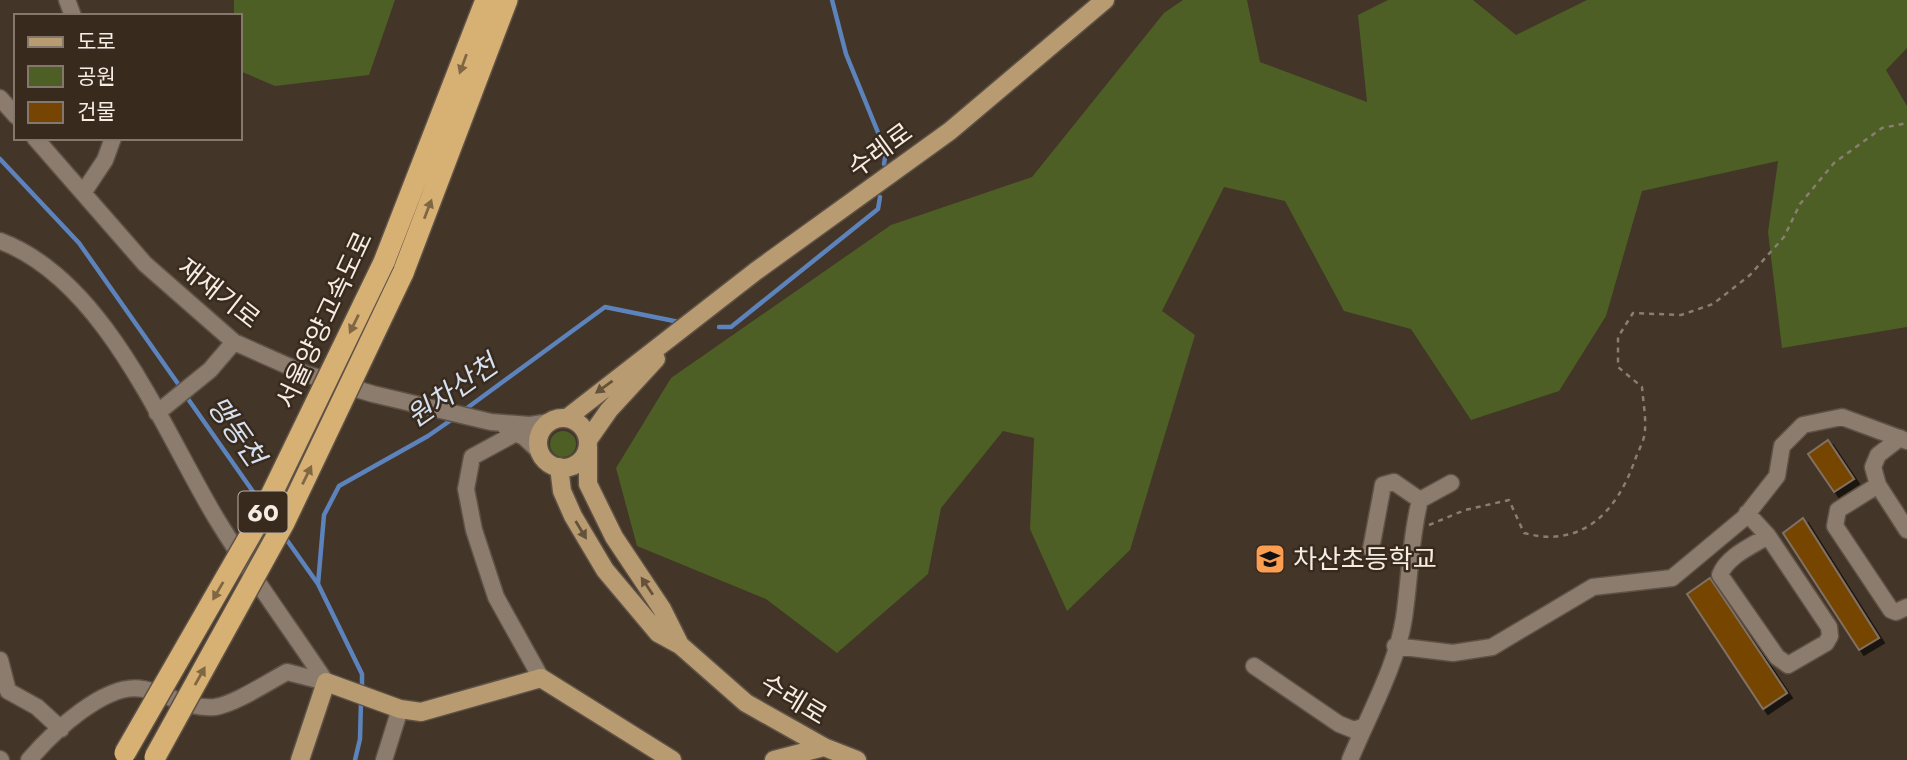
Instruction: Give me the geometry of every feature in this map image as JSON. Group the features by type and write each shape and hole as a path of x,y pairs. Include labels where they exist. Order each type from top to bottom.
{"highway":[{"name":"서울양양고속도로","path":"122,756 259,520 384,262 486,0"},
{"name":"서울양양고속도로","path":"154,758 284,523 403,273 507,0"}],"main road":[{"name":"수레로","path":"558,420 680,333 756,271 950,131 1105,0"},
{"name":"수레로","path":"680,333 609,410 588,444 588,484 614,537 662,609 680,645"},
{"path":"558,420 581,425 588,444 578,463 559,467 548,462 541,453 540,436 558,420"},
{"name":"수레로","path":"559,467 562,491 573,516 605,570 658,633 680,645 746,703 824,747 857,760"},
{"path":"300,760 326,682 400,709 421,712 541,678 672,760"},
{"path":"774,760 824,747"}],"street":[{"path":"0,98 14,114"},
{"name":"재재기로","path":"37,140 145,264 234,342 306,374 491,422"},
{"path":"83,193 105,160 112,140"},
{"path":"0,241 15,246 88,305 157,413 217,519 326,682"},
{"path":"157,413 210,370 234,342"},
{"path":"1395,646 1452,653 1492,648 1593,587 1672,578 1747,513 1777,476 1782,446 1803,425 1842,416 1904,439"},
{"path":"491,422 530,425 558,420"},
{"path":"491,422 516,433 541,453"},
{"path":"516,433 472,457 466,489 474,530 496,597 541,678"},
{"path":"1904,439 1878,455 1873,467 1878,485 1907,530"},
{"path":"1371,550 1383,485 1394,482 1420,500"},
{"path":"1350,760 1404,620 1412,533 1420,500 1451,483"},
{"path":"1878,485 1838,510 1835,526 1891,610 1896,612 1907,607"},
{"path":"1747,513 1768,536 1829,627 1830,636 1826,643 1788,665 1777,657 1720,575 1723,567 1734,557 1768,536"},
{"path":"0,660 8,691 37,707 61,729"},
{"path":"1254,666 1339,724 1354,730 1365,726"},
{"path":"30,760 61,729 103,697 123,688 142,688 200,708 218,706 287,672 326,682"},
{"path":"384,760 400,709"}],"path":[{"path":"1412,533 1465,510 1509,500 1524,533 1547,539 1572,534 1594,525 1625,487 1645,432 1642,387 1618,367 1618,337 1633,313 1681,315 1713,304 1749,275 1784,237 1800,204 1834,163 1882,128 1907,123"}],"green space":[{"path":"234,0 395,0 369,75 275,86 242,72 242,14 234,14"},
{"path":"1183,0 1247,0 1260,62 1367,102 1358,15 1388,0 1473,0 1516,35 1587,0 1907,0 1907,48 1886,70 1907,106 1907,327 1782,348 1768,232 1778,161 1642,191 1606,316 1559,391 1471,420 1411,329 1344,311 1285,201 1224,187 1162,311 1195,335 1130,550 1067,611 1030,529 1034,438 1003,431 941,508 928,574 837,653 766,599 637,546 616,468 671,378 891,225 1032,177 1164,13"},
{"path":"563,431 572,435 576,444 572,453 563,457 554,453 550,444 554,435"}],"building":[{"path":"1828,440 1854,479 1834,492 1808,454"},
{"path":"1803,518 1879,638 1859,650 1783,533"},
{"path":"1710,578 1787,693 1763,709 1687,594"}],"waterway":[{"name":"원차산천","path":"832,0 846,54 886,152 884,164"},
{"name":"맹동천","path":"0,159 79,243 181,388"},
{"name":"원차산천","path":"719,327 731,327 878,209 880,197"},
{"name":"원차산천","path":"463,411 605,307 679,322"},
{"name":"맹동천","path":"186,396 261,503"},
{"name":"원차산천","path":"318,584 324,515 339,486 428,436 454,418"},
{"name":"맹동천","path":"284,536 318,584 362,674 362,689"},
{"name":"맹동천","path":"355,760 360,739 361,701"}],"place":[{"name":"차산초등학교","path":"1270,559"}]}
